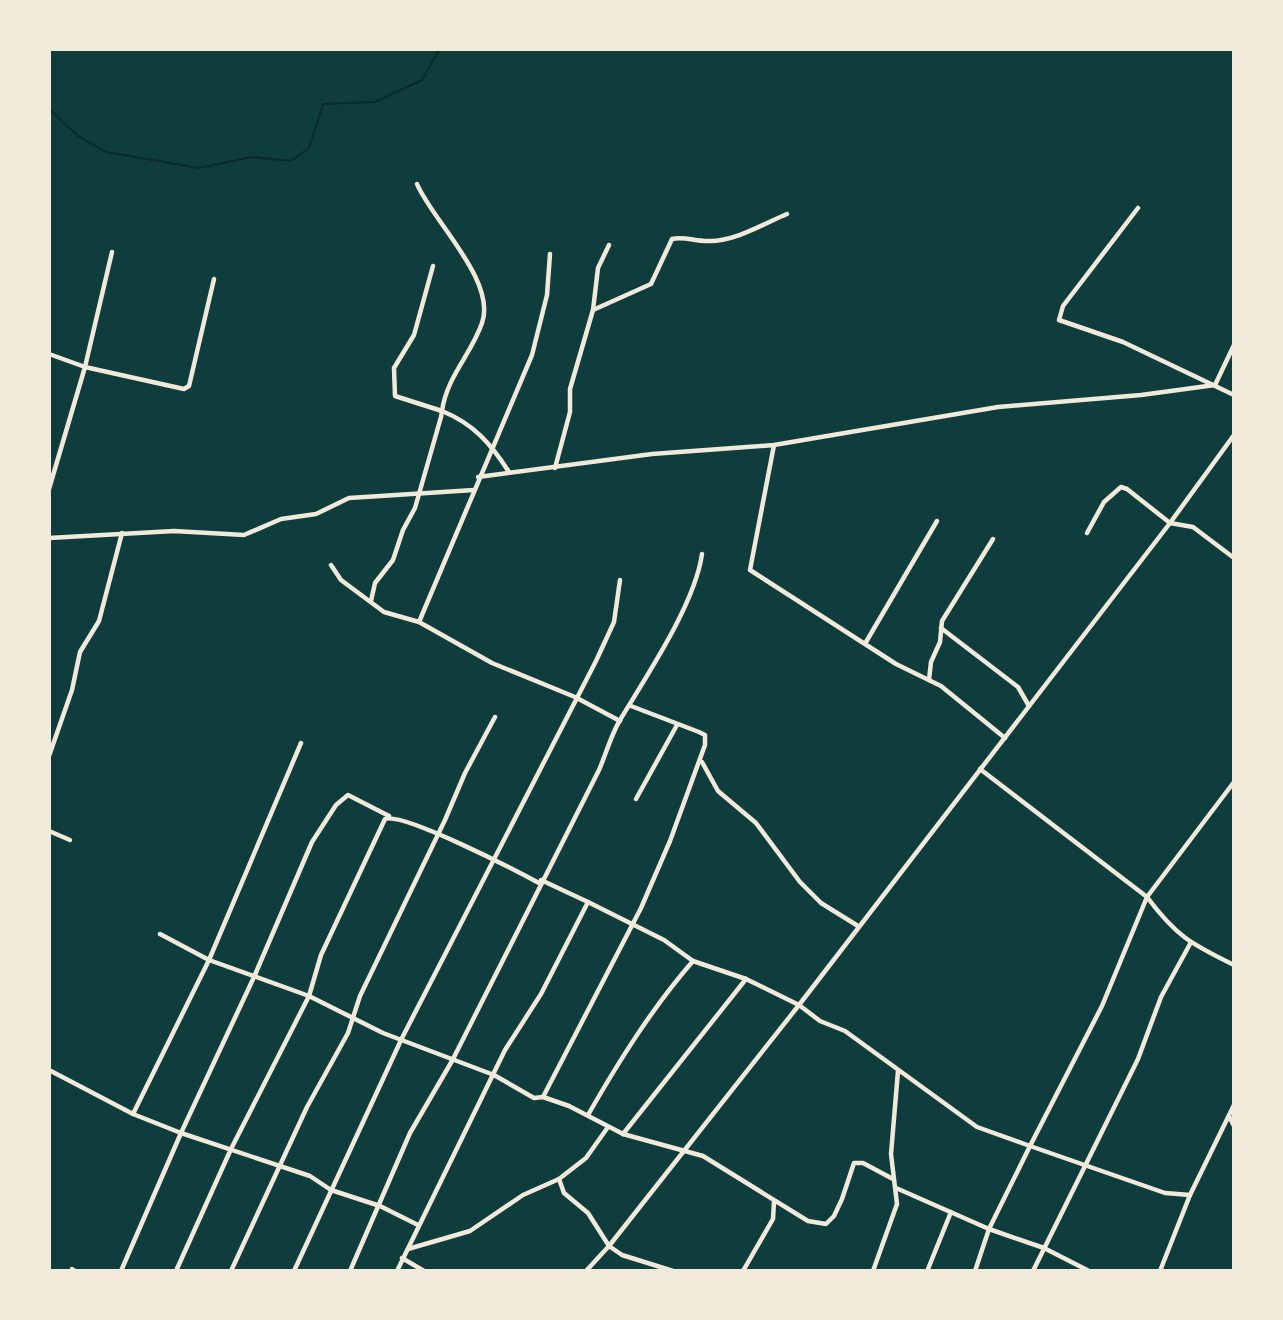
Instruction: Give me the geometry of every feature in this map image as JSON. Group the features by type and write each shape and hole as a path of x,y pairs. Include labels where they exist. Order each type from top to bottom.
{"street":[{"path":"371,601 375,583 393,560 419,493 446,387 473,343 485,312 473,274 417,184"},
{"path":"1138,208 1063,306 1059,320 1123,342 1160,362 1234,395"},
{"path":"593,310 651,284 672,239 680,237 709,242 727,239 787,214"},
{"path":"555,468 570,412 570,389 593,310 598,268 609,245"},
{"path":"49,489 85,367 111,252"},
{"path":"419,622 466,515 478,477 532,355 547,295 550,254"},
{"path":"433,266 414,335 392,374 395,396 465,421 493,447 509,472"},
{"path":"49,354 85,367 175,388 189,386 214,279"},
{"path":"1215,385 1234,345"},
{"path":"478,477 652,454 774,445 998,407 1215,385"},
{"path":"586,1271 609,1246 799,1005 1234,436"},
{"path":"774,445 750,570 807,610 929,680 1005,738"},
{"path":"1087,533 1104,502 1121,487 1128,489 1170,523 1193,527 1234,558"},
{"path":"49,538 121,533 244,534 281,519 316,514 349,498 474,490"},
{"path":"866,642 937,521"},
{"path":"49,757 72,690 80,652 99,621 121,533"},
{"path":"929,680 947,611 993,539"},
{"path":"350,1271 411,1133 452,1061 540,881 599,770 620,721 648,679 699,574 702,554"},
{"path":"331,565 341,580 396,618 419,622 492,663 575,697 620,721"},
{"path":"294,1271 402,1038 492,859 536,780 614,622 620,580"},
{"path":"941,628 1018,687 1029,706"},
{"path":"543,1097 632,925 670,841 701,761 705,735 631,706"},
{"path":"231,1271 307,1107 354,1019 360,996 465,773 495,717"},
{"path":"636,799 677,725"},
{"path":"133,1114 209,960 301,743"},
{"path":"701,761 718,791 756,823 800,882 821,903 858,926"},
{"path":"979,769 1147,897 1169,925 1190,944 1234,965"},
{"path":"975,1271 989,1228 1102,1006 1147,897 1234,782"},
{"path":"121,1271 312,842 336,805 348,795 389,817 438,835 587,902 664,940 694,961 746,979 799,1005 820,1021 845,1031 977,1127 1165,1193 1190,1195"},
{"path":"176,1271 231,1149 309,996 321,955 385,818 389,817"},
{"path":"49,831 70,840"},
{"path":"397,1271 505,1050 541,994 587,902"},
{"path":"160,934 209,960 309,996 354,1019 452,1061 494,1075 534,1098 543,1097 588,1115 624,1134 703,1156 808,1221 826,1224 834,1216 853,1163 863,1163 893,1179"},
{"path":"1033,1271 1083,1165 1138,1059 1161,997 1190,944"},
{"path":"588,1115 629,1046 669,989 694,961"},
{"path":"624,1134 746,979"},
{"path":"49,1070 133,1114 310,1176 331,1190 380,1206 418,1225"},
{"path":"873,1271 897,1204 897,1188 893,1179 894,1089 898,1072"},
{"path":"1160,1271 1190,1195 1234,1104"},
{"path":"1229,1116 1234,1126"},
{"path":"408,1249 470,1231 523,1195 559,1179 586,1158 608,1127"},
{"path":"559,1179 564,1193 588,1213 609,1246 622,1255 673,1271"},
{"path":"897,1188 989,1228 1044,1248 1089,1271"},
{"path":"743,1271 773,1219 776,1211 774,1202"},
{"path":"928,1269 951,1212"},
{"path":"402,1258 424,1271"}],"waterway":[{"path":"49,109 78,136 106,152 199,168 252,157 291,161 309,148 323,104 375,102 422,80 440,49"}]}
